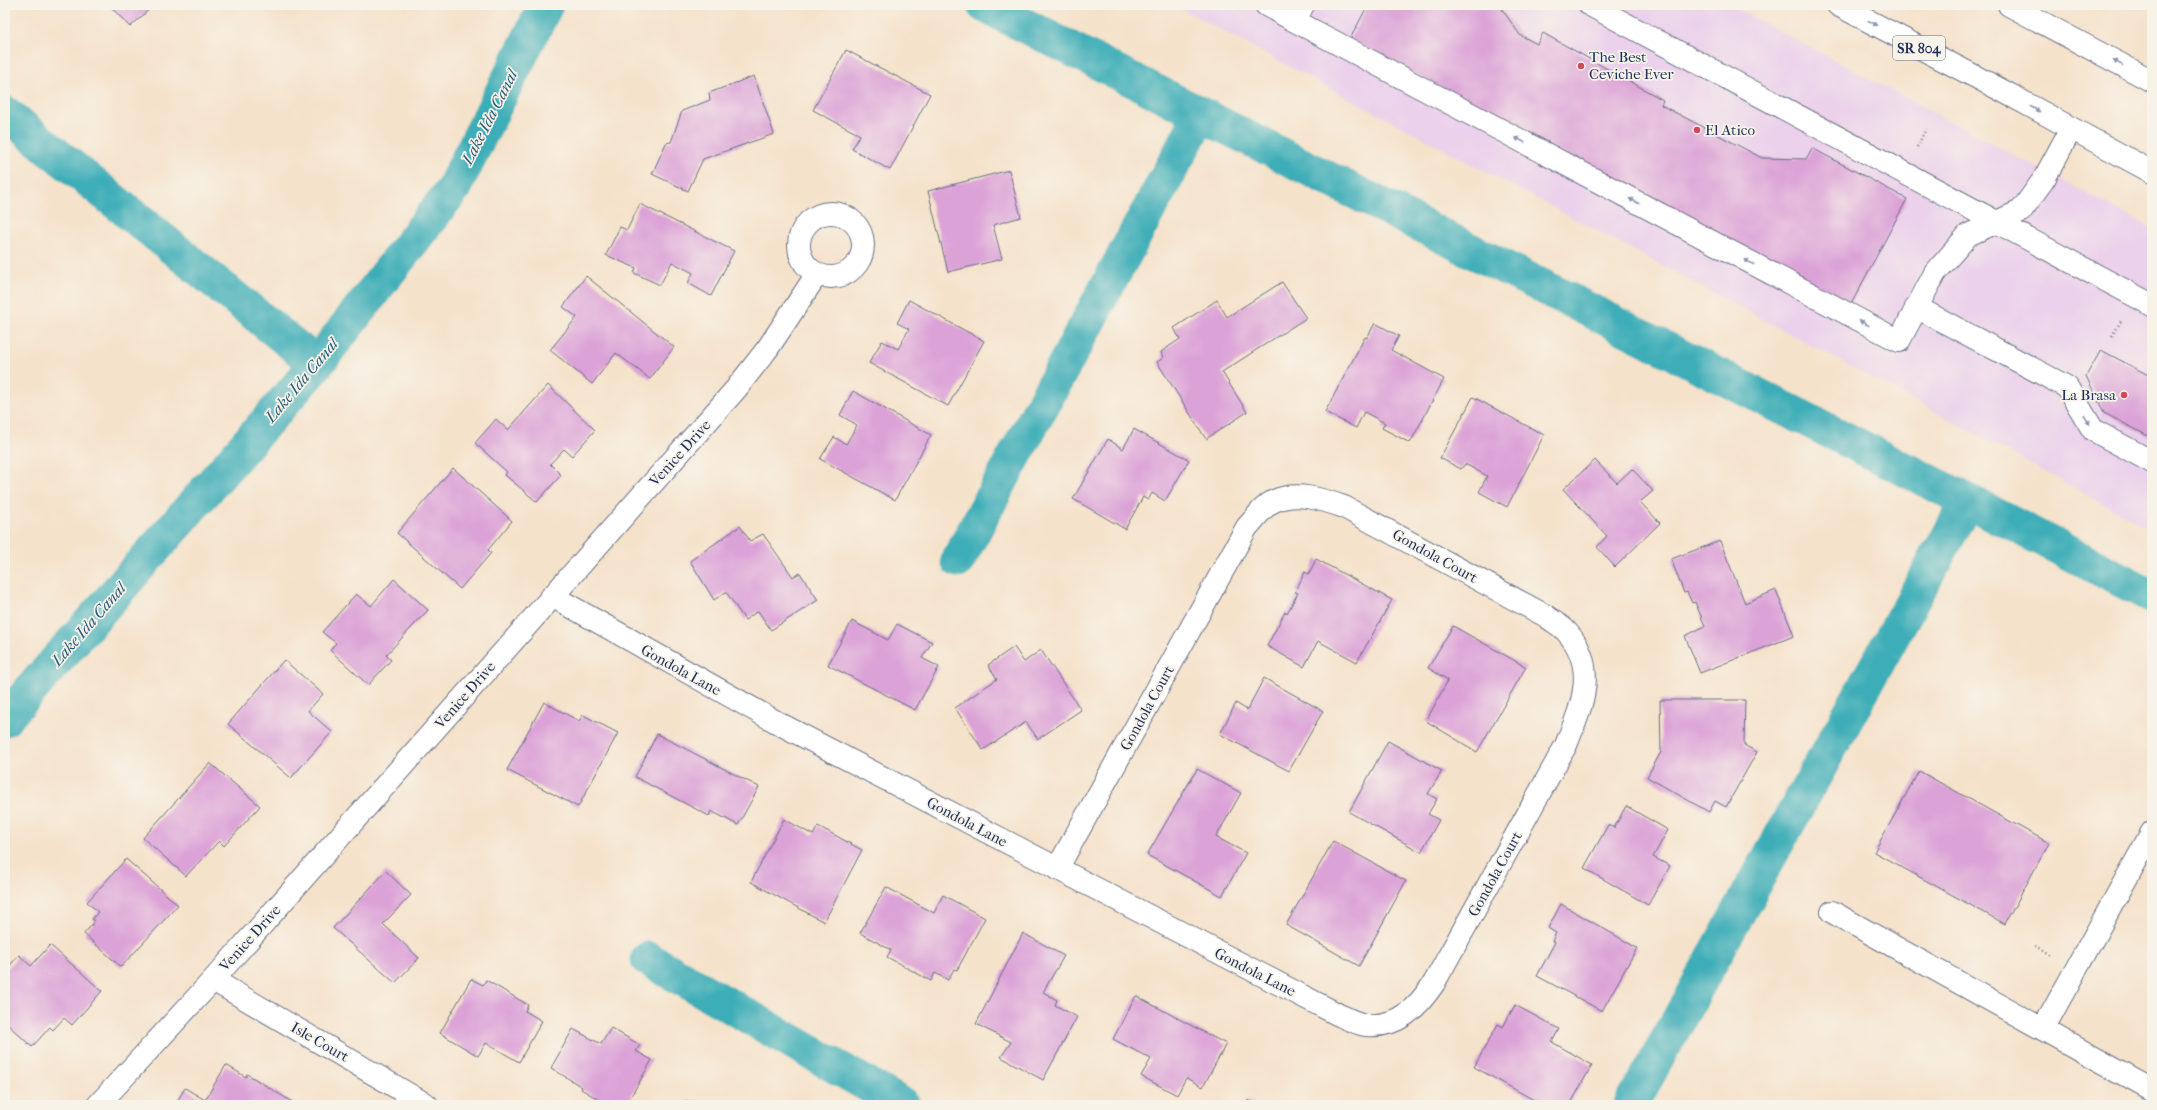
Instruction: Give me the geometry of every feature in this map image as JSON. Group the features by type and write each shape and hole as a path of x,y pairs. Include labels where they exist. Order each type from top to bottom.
{"street":[{"path":"1266,5 1299,13 1898,341 1935,273 1968,235 1998,223 2021,211 2044,179 2071,129"},
{"path":"1590,5 2152,305"},
{"name":"SR 804","path":"1838,5 2001,90 2152,172"},
{"path":"2008,5 2152,81"},
{"name":"Venice Drive","path":"98,1105 213,980 736,389 768,348 816,274"},
{"path":"1916,307 2067,387 2092,430 2152,462"},
{"name":"Gondola Court","path":"1057,869 1247,528 1265,508 1274,502 1290,497 1319,498 1344,507 1546,616 1565,630 1579,650 1585,674 1582,706 1566,745 1525,820 1431,987 1414,1010 1391,1024"},
{"name":"Gondola Lane","path":"552,596 780,724 1337,1014 1365,1025 1391,1024"},
{"path":"2043,1030 2152,832"},
{"path":"1832,912 2152,1090"},
{"name":"Isle Court","path":"213,980 427,1105"}],"path":[{"path":"1916,148 1926,130"},
{"path":"2112,336 2123,317"},
{"path":"2035,946 2054,957"}],"shaded area":[{"path":"1174,5 1730,5 2152,228 2152,530 1891,388"}],"building":[{"path":"109,5 154,5 130,27"},
{"path":"1368,5 1499,5 1520,35 1537,44 1543,33 1663,100 1661,105 1762,158 1806,159 1812,148 1907,199 1850,306 1350,39"},
{"path":"846,50 930,94 890,170 852,149 860,135 813,110"},
{"path":"754,76 774,134 703,159 688,191 652,174 666,143 671,142 682,111 710,100 709,93"},
{"path":"1009,170 1021,217 993,225 1002,259 948,272 928,191"},
{"path":"640,204 734,251 711,296 688,283 693,273 672,262 660,285 634,273 636,268 606,255 620,227 627,230"},
{"path":"586,276 674,347 650,379 616,353 592,384 550,350 577,317 563,307"},
{"path":"1282,282 1306,318 1222,372 1247,412 1206,439 1157,362 1163,358 1161,352 1180,339 1174,328 1217,300 1227,317"},
{"path":"909,300 984,341 948,406 869,363 882,341 898,349 909,329 897,323"},
{"path":"1375,323 1399,336 1391,350 1444,379 1410,443 1382,428 1385,423 1364,412 1356,428 1325,412 1365,337 1367,338"},
{"name":"La Brasa","path":"2101,350 2152,377 2152,438 2104,413 2086,376"},
{"path":"548,385 595,430 572,456 564,449 550,464 561,475 537,502 505,475 507,472 475,443 496,419 508,430"},
{"path":"853,391 931,435 895,500 820,459 834,437 846,444 857,425 840,415"},
{"path":"1473,397 1544,435 1507,507 1479,492 1487,476 1465,464 1461,469 1440,458"},
{"path":"1134,429 1189,460 1165,501 1152,493 1148,500 1143,497 1125,529 1073,499 1108,439 1123,449"},
{"path":"1595,460 1617,483 1632,469 1653,491 1640,502 1660,523 1615,567 1597,547 1607,536 1563,489"},
{"path":"453,468 512,521 488,550 491,553 460,589 397,533"},
{"path":"740,526 750,541 763,534 793,577 800,573 818,600 771,630 758,611 745,620 726,592 714,600 690,561"},
{"path":"1720,541 1745,603 1776,590 1794,636 1700,673 1685,636 1705,626 1695,602 1692,603 1687,592 1684,593 1671,559"},
{"path":"1316,559 1392,600 1357,662 1318,641 1304,667 1267,646 1285,612 1287,613 1298,593 1295,592 1305,572 1309,574"},
{"path":"394,579 428,610 386,655 391,660 368,685 330,650 336,643 322,632 356,594 371,606"},
{"path":"852,621 888,640 897,624 932,642 922,658 939,667 915,710 828,665"},
{"path":"1453,626 1526,667 1477,752 1426,721 1448,680 1428,668"},
{"path":"1014,647 1024,662 1041,650 1081,710 1038,739 1026,722 983,750 955,708 997,679 988,665"},
{"path":"284,660 323,694 308,711 332,732 291,778 228,724"},
{"path":"1264,678 1323,711 1289,771 1220,734 1236,703 1247,710"},
{"path":"1660,700 1745,700 1744,745 1757,752 1726,807 1715,801 1709,812 1647,777 1661,752"},
{"path":"544,702 579,721 583,715 618,733 578,807 507,770"},
{"path":"657,734 759,787 738,825 711,811 709,816 635,777"},
{"path":"1388,741 1442,771 1428,794 1437,799 1428,814 1439,820 1421,852 1349,812"},
{"path":"210,763 260,806 224,846 219,841 186,876 143,838"},
{"path":"1197,769 1241,793 1216,837 1246,853 1222,896 1147,855"},
{"path":"1919,771 2049,843 2005,924 1874,852"},
{"path":"1626,806 1668,830 1653,857 1670,866 1648,905 1584,868 1608,825 1614,828"},
{"path":"784,819 813,835 818,826 862,850 824,922 751,882"},
{"path":"1333,841 1406,881 1359,966 1286,925"},
{"path":"126,859 178,905 121,967 84,934 95,921 92,919 98,912 87,902"},
{"path":"386,871 411,895 383,924 419,958 395,983 333,928"},
{"path":"886,887 934,913 943,895 985,918 957,970 954,969 948,980 935,973 931,981 887,957 891,950 860,933"},
{"path":"1561,904 1637,948 1602,1011 1537,976 1555,942 1552,941 1556,933 1548,928"},
{"path":"1023,933 1064,956 1043,992 1057,1000 1055,1005 1077,1017 1043,1080 1001,1057 1011,1042 976,1024"},
{"path":"50,945 102,991 72,1025 64,1018 53,1030 50,1027 32,1047 5,1022 5,971 19,955 31,966"},
{"path":"471,979 483,985 486,980 528,1005 525,1011 542,1021 519,1062 486,1043 478,1056 440,1033"},
{"path":"1136,996 1226,1044 1203,1087 1186,1078 1177,1095 1141,1076 1151,1059 1113,1039"},
{"path":"1515,1005 1559,1029 1552,1042 1592,1065 1570,1105 1543,1105 1474,1067 1498,1024 1503,1027"},
{"path":"611,1028 640,1045 636,1051 652,1060 626,1105 608,1105 581,1089 582,1087 551,1068 573,1029 601,1044"},
{"path":"226,1065 246,1077 247,1074 297,1105 175,1105 185,1088 205,1100"},
{"path":"1248,1100 1257,1105 1246,1105"},
{"path":"694,1101 694,1105 670,1105 670,1104"}],"waterway":[{"name":"Lake Ida Canal","path":"5,719 317,364 453,189 546,5"},
{"path":"984,5 1968,501 2152,596"},
{"path":"5,113 317,364"},
{"path":"958,560 1201,114"},
{"path":"1631,1105 1968,501"},
{"path":"648,959 903,1105"}],"place":[{"name":"The Best Ceviche Ever","path":"1581,66"},
{"name":"El Atico","path":"1697,130"},
{"name":"La Brasa","path":"2124,395"}]}
